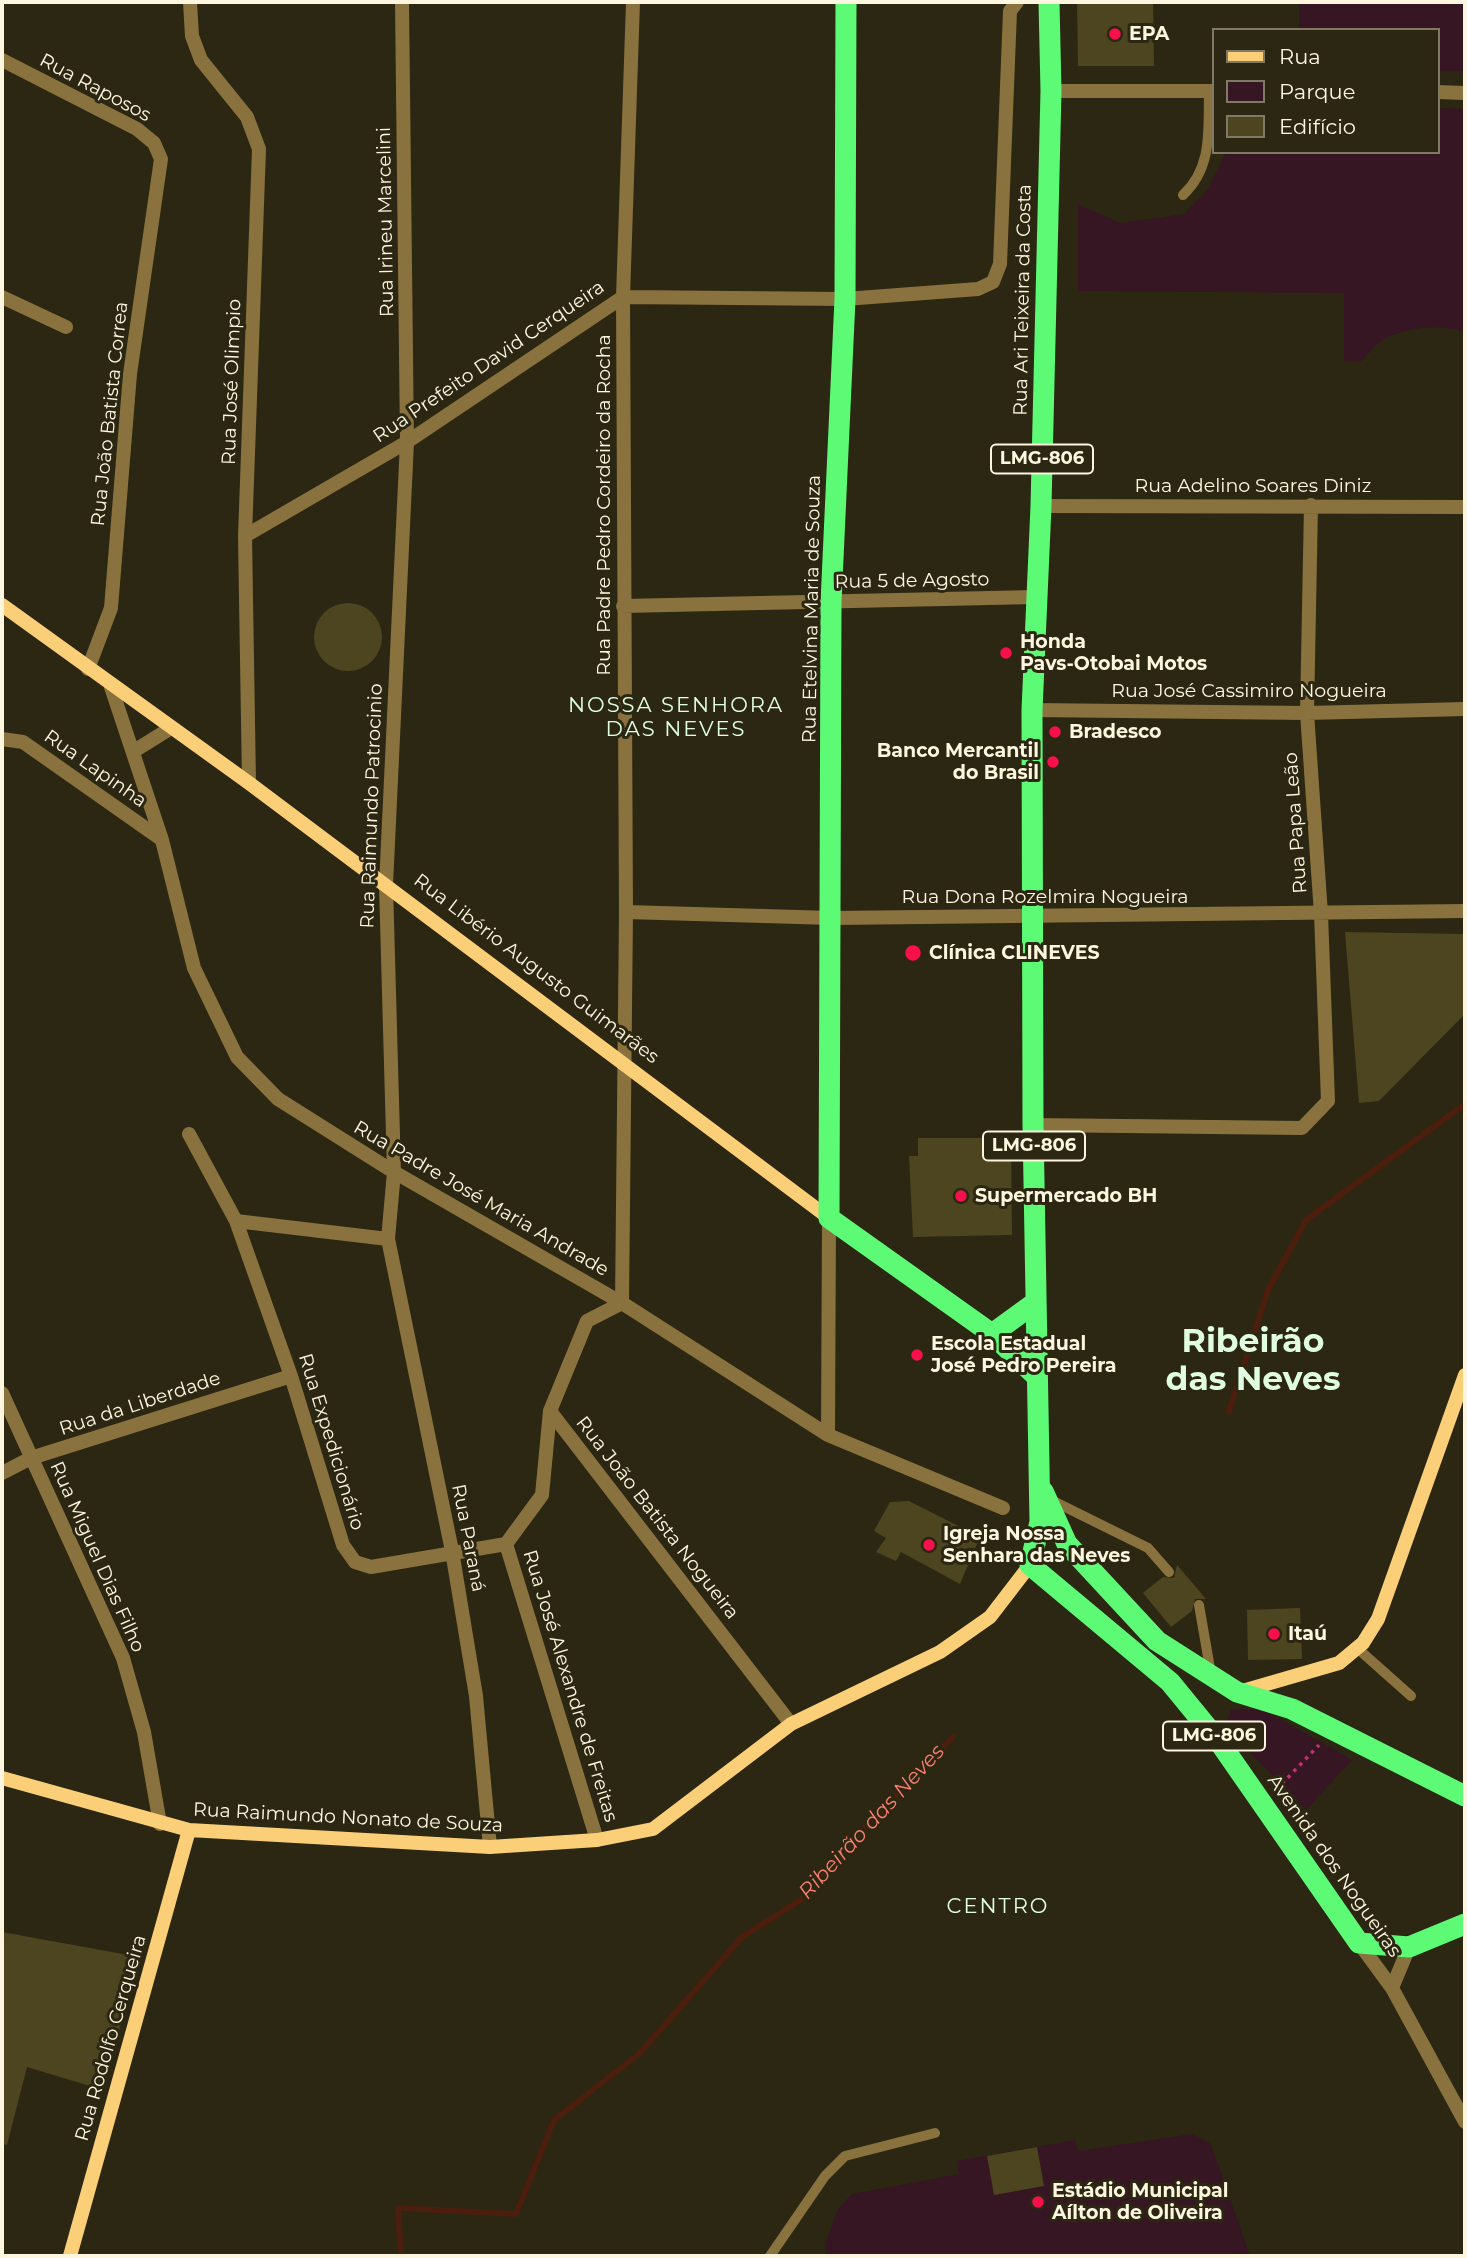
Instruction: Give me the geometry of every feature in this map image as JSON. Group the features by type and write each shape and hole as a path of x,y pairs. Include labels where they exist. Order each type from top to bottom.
{"highway":[{"name":"Rua Etelvina Maria de Souza","path":"829,1218 831,602 845,299 846,2"},
{"name":"Rua Ari Teixeira da Costa","path":"1030,1565 1040,1524 1043,1490 1036,1376 1031,916 1032,710 1041,506 1051,91 1049,2"},
{"name":"Rua Libério Augusto Guimarães","path":"829,1218 992,1334 1036,1376"},
{"path":"992,1334 1037,1302"},
{"name":"LMG-806","path":"1043,1490 1067,1544 1157,1641 1237,1692 1292,1709 1465,1796"},
{"path":"1030,1565 1067,1544"},
{"name":"Avenida dos Nogueiras","path":"1030,1565 1170,1682 1220,1743 1359,1943"},
{"path":"1359,1943 1409,1947 1465,1924"}],"street":[{"name":"Rua José Olimpio","path":"190,2 192,36 201,60 247,117 259,149 246,536 249,783"},
{"name":"Rua Irineu Marcelini","path":"402,2 407,442"},
{"name":"Rua Padre Pedro Cordeiro da Rocha","path":"622,1303 626,912 623,297 633,2"},
{"name":"Rua Prefeito David Cerqueira","path":"246,536 407,442 623,297 845,299 978,289 993,282 1000,264 1010,11 1017,2"},
{"name":"Rua Raposos","path":"2,60 137,130 154,144 161,159"},
{"path":"1051,91 1211,91"},
{"path":"1439,92 1465,93"},
{"name":"Rua João Batista Correa","path":"88,669 111,608 130,374 161,159"},
{"path":"2,297 66,327"},
{"name":"Rua Raimundo Patrocinio","path":"394,1172 386,885 407,442"},
{"name":"Rua Papa Leão","path":"1033,1125 1302,1128 1328,1101 1321,914 1307,713 1311,505"},
{"name":"Rua Adelino Soares Diniz","path":"1041,506 1465,507"},
{"name":"Rua 5 de Agosto","path":"623,606 1035,597"},
{"name":"Rua Libério Augusto Guimarães","path":"2,605 111,687 249,783 829,1218"},
{"name":"Rua Padre José Maria Andrade","path":"111,687 134,751 150,811 162,840 194,968 236,1057 278,1099 394,1172 622,1303 828,1435 1003,1508"},
{"name":"Rua José Cassimiro Nogueira","path":"1032,710 1307,713 1465,709"},
{"path":"134,751 171,728"},
{"name":"Rua Lapinha","path":"2,739 23,742 162,840"},
{"name":"Rua Dona Rozelmira Nogueira","path":"626,912 832,918 1465,911"},
{"name":"Rua Expedicionário","path":"189,1134 236,1221 291,1376 343,1545 355,1563 371,1567 452,1551 506,1544"},
{"name":"Rua Paraná","path":"394,1172 388,1239 452,1551 476,1696 490,1847"},
{"path":"828,1435 829,1218"},
{"path":"236,1221 388,1239"},
{"name":"Rua João Batista Nogueira","path":"622,1303 587,1321 550,1411 791,1724"},
{"path":"1237,1692 1339,1662 1357,1648 1378,1619 1465,1375"},
{"name":"Rua da Liberdade","path":"2,1473 31,1458 291,1376"},
{"name":"Rua Miguel Dias Filho","path":"2,1393 124,1658 144,1732 160,1824"},
{"path":"506,1544 542,1496 550,1411"},
{"name":"Rua José Alexandre de Freitas","path":"506,1544 597,1840"},
{"name":"Rua Raimundo Nonato de Souza","path":"2,1778 189,1830 490,1847 597,1840 653,1829 791,1724 940,1652 990,1617 1030,1565"},
{"name":"Rua Rodolfo Cerqueira","path":"70,2256 189,1830"},
{"name":"Avenida dos Nogueiras","path":"1359,1943 1392,1988 1465,2122"},
{"name":"Avenida dos Nogueiras","path":"1392,1988 1409,1947"}],"lane":[{"path":"1183,195 1194,185 1206,162 1211,91"},
{"path":"1043,1490 1148,1548 1169,1572"},
{"path":"1199,1605 1212,1676"},
{"path":"1357,1648 1411,1696"},
{"path":"770,2256 825,2176 845,2156 935,2133"}],"path":[{"path":"1263,1805 1333,1729"}],"green space":[{"path":"1299,2 1465,2 1465,71 1439,71 1439,28 1299,28"},
{"path":"1439,108 1465,109 1465,332 1433,327 1410,330 1380,342 1360,362 1344,362 1344,293 1078,291 1078,204 1120,223 1184,214 1208,189 1225,154 1439,154"},
{"path":"1262,1709 1352,1760 1306,1810 1225,1727 1231,1710"},
{"name":"Estádio Municipal Aílton de Oliveira","path":"1192,2134 1211,2144 1250,2256 826,2256 825,2244 838,2209 852,2194 959,2174 957,2161 1075,2140 1078,2151"}],"building":[{"name":"EPA","path":"1077,2 1153,2 1154,66 1078,66"},
{"path":"341,603 355,603 367,608 377,618 382,637 377,656 367,666 355,671 341,671 329,666 319,656 314,644 314,630 319,618 329,608"},
{"path":"1345,932 1465,934 1465,1014 1379,1101 1359,1103"},
{"name":"Supermercado BH","path":"918,1138 1011,1138 1012,1235 913,1237 909,1156 918,1156"},
{"name":"Igreja Nossa Senhara das Neves","path":"909,1501 980,1537 960,1584 901,1552 896,1561 876,1552 886,1538 874,1531 890,1502"},
{"path":"1177,1565 1206,1599 1195,1599 1192,1611 1171,1627 1143,1593 1163,1577 1174,1578"},
{"name":"Itaú","path":"1300,1608 1302,1659 1248,1660 1247,1610"},
{"path":"2,1932 139,1957 103,2090 27,2067 7,2145 2,2144"},
{"path":"1037,2147 1044,2186 994,2195 987,2156"}],"waterway":[{"name":"Ribeirão das Neves","path":"1229,1411 1268,1290 1306,1220 1465,1104"},
{"name":"Ribeirão das Neves","path":"401,2256 398,2208 516,2214 554,2120 639,2054 742,1937 810,1894 869,1823 953,1737"}],"place":[{"name":"EPA","path":"1115,34"},
{"name":"Honda Pavs-Otobai Motos","path":"1006,653"},
{"name":"Bradesco","path":"1055,732"},
{"name":"Banco Mercantil do Brasil","path":"1053,762"},
{"name":"Clínica CLINEVES","path":"913,953"},
{"name":"Supermercado BH","path":"961,1196"},
{"name":"Escola Estadual José Pedro Pereira","path":"917,1355"},
{"name":"Igreja Nossa Senhara das Neves","path":"929,1545"},
{"name":"Itaú","path":"1274,1634"},
{"name":"Estádio Municipal Aílton de Oliveira","path":"1038,2202"}],"district":[{"name":"NOSSA SENHORA DAS NEVES","path":"676,718"},
{"name":"Ribeirão das Neves","path":"1253,1361"},
{"name":"CENTRO","path":"998,1907"}]}
